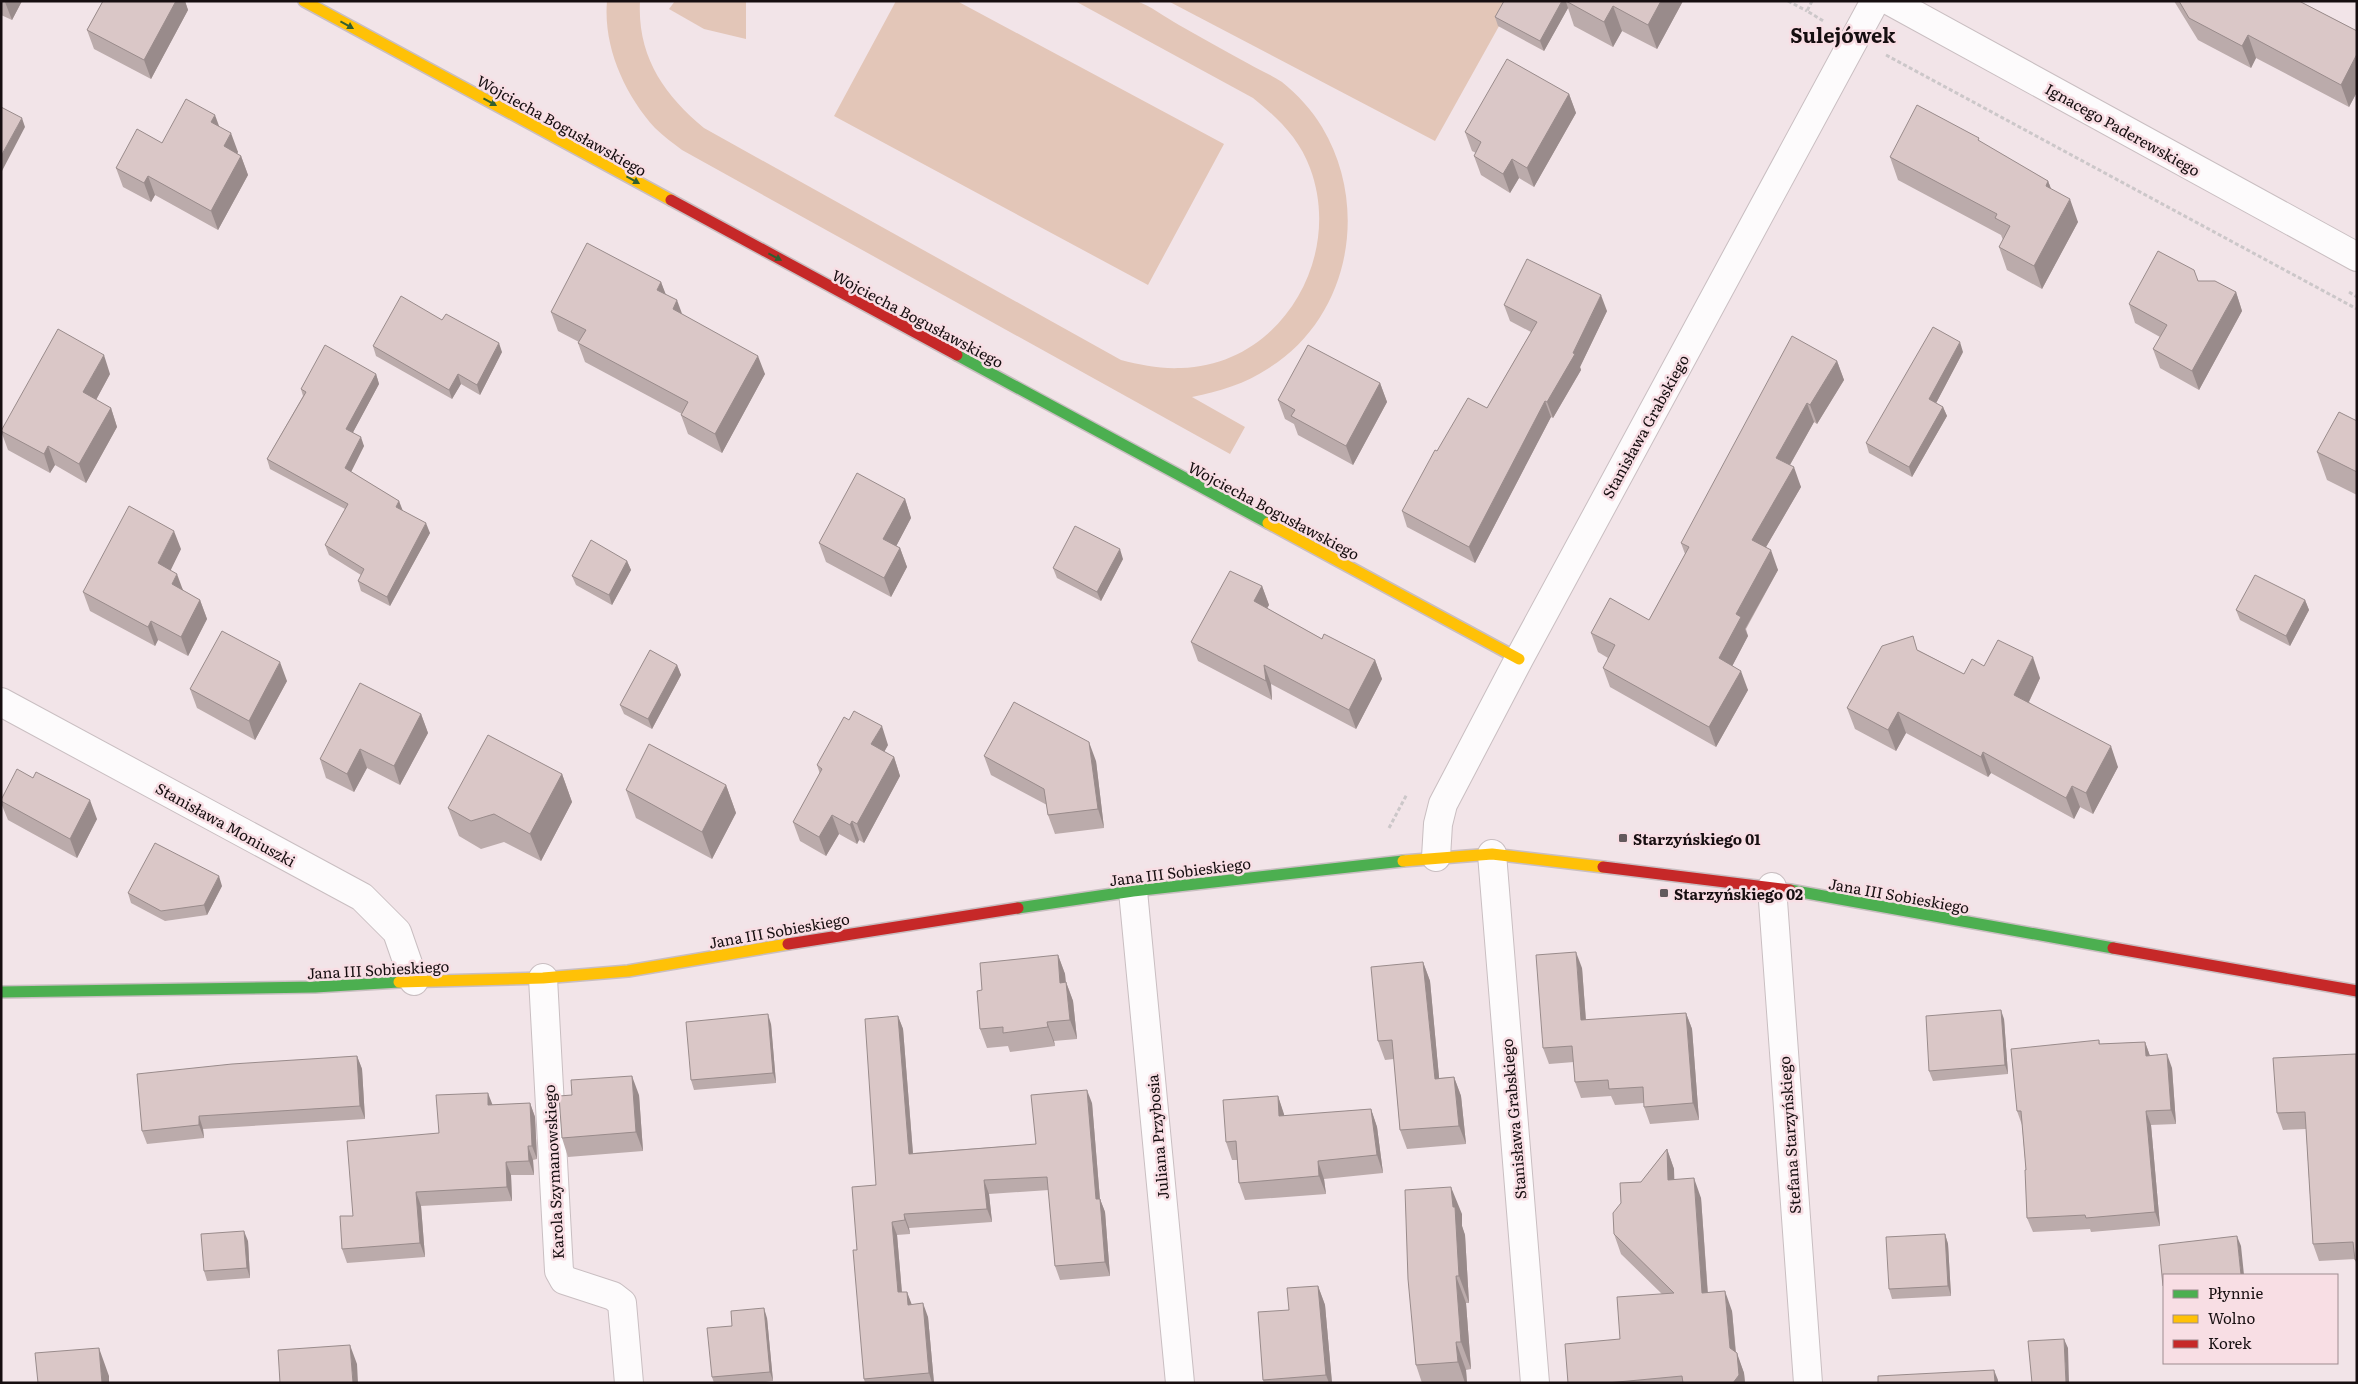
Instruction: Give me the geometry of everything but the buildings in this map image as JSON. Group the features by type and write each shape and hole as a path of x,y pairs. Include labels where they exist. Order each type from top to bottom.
{"street":[{"name":"Wojciecha Bogusławskiego","path":"304,1 1518,659"},
{"name":"Stanisława Grabskiego","path":"1436,857 1438,824 1443,804 1518,659 1875,1"},
{"name":"Ignacego Paderewskiego","path":"1890,1 2357,257"},
{"name":"Stanisława Moniuszki","path":"1,702 362,897 397,932 414,981"},
{"name":"Stanisława Grabskiego","path":"1492,854 1535,1383"},
{"name":"Jana III Sobieskiego","path":"1,992 315,987 414,981 543,978 662,966 890,926 1133,891 1436,857 1492,854 1772,887 2357,990"},
{"name":"Stefana Starzyńskiego","path":"1772,887 1808,1383"},
{"name":"Juliana Przybosia","path":"1133,891 1180,1383"},
{"name":"Karola Szymanowskiego","path":"543,978 559,1271 564,1280 613,1296 622,1303 629,1383"}],"path":[{"path":"1788,1 1807,11"},
{"path":"1882,53 2357,309"}],"shaded area":[{"path":"607,1 640,1 640,21 643,39 648,57 656,73 665,88 677,102 704,128 1121,360 1173,368 1216,363 1248,349 1274,328 1295,301 1310,270 1318,237 1318,202 1310,168 1300,147 1279,121 1262,105 1253,98 1075,1 1136,1 1282,82 1304,103 1318,121 1337,158 1345,191 1348,225 1344,258 1334,290 1318,320 1297,346 1269,368 1232,386 1192,397 1245,427 1230,454 682,150 655,128 634,101 618,69 613,53 609,36"},
{"path":"675,1 746,1 746,39 704,29 669,9"},
{"path":"896,1 957,1 1224,144 1148,285 834,116"},
{"path":"1168,1 1513,1 1435,141"}],"traffic: fast":[{"path":"957,355 1268,523"},
{"path":"1018,908 1133,891 1403,861"},
{"path":"1790,890 2113,948"},
{"path":"1,992 315,987 399,982"}],"traffic: slow":[{"path":"304,1 671,200"},
{"path":"1268,523 1519,659"},
{"path":"1403,861 1492,854 1603,867"},
{"path":"399,982 543,978 628,971 788,944"}],"traffic: jam":[{"path":"671,200 957,355"},
{"path":"1603,867 1790,890"},
{"path":"788,944 1018,908"},
{"path":"2113,948 2357,991"}],"place":[{"name":"Starzyńskiego 01","path":"1623,838"},
{"name":"Starzyńskiego 02","path":"1664,893"}],"district":[{"name":"Sulejówek","path":"1843,34"}]}
